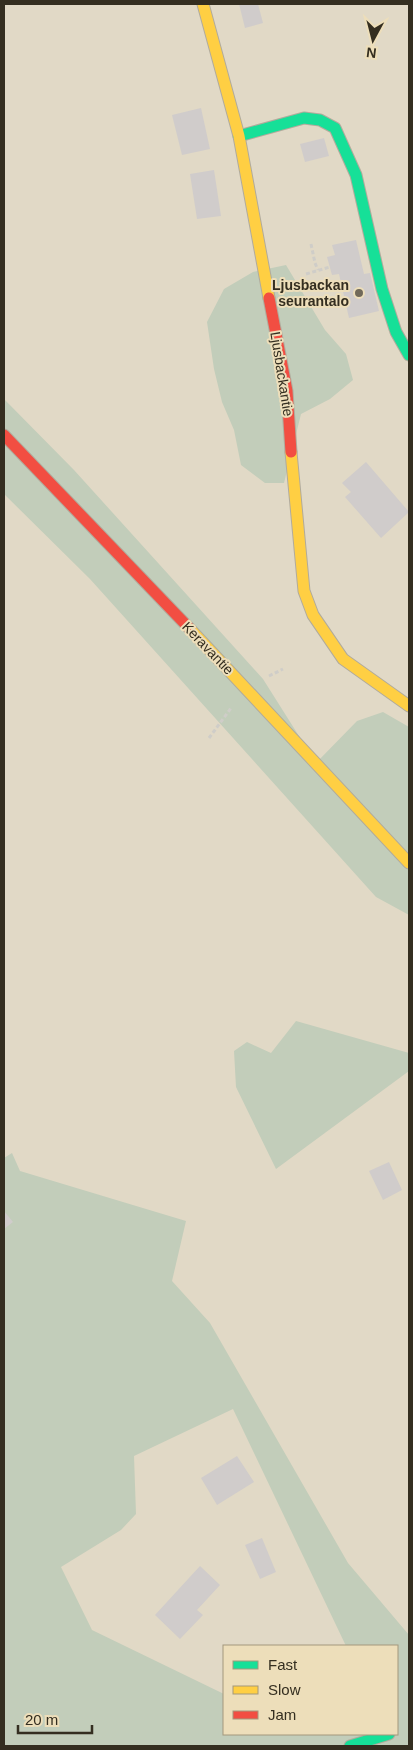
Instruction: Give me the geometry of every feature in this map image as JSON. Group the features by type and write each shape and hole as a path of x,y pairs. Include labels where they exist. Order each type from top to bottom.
{"street":[{"name":"Ljusbackantie","path":"203,4 239,136 287,391 296,516 304,591 313,615 343,659 409,706"},
{"path":"239,136 304,118 320,120 335,128 356,175 382,289 396,332 409,355"},
{"name":"Keravantie","path":"4,435 246,687 409,863"},
{"path":"350,1746 386,1735"}],"path":[{"path":"311,244 318,270"},
{"path":"306,274 330,267"}],"green space":[{"path":"286,265 325,330 346,354 353,380 330,399 301,414 284,483 265,483 241,465 234,430 222,402 214,369 207,322 224,289 253,272"},
{"path":"4,399 74,470 263,679 316,763 357,721 383,712 409,727 409,915 376,897 90,579 4,494"},
{"path":"296,1021 409,1053 409,1071 276,1169 236,1087 234,1051 247,1042 271,1053"},
{"path":"12,1153 20,1171 186,1221 172,1281 210,1323 348,1563 409,1635 409,1746 4,1746 4,1158","holes":["233,1409 346,1645 398,1645 398,1735 223,1735 223,1694 92,1630 61,1567 121,1530 136,1514 134,1456"]}],"building":[{"path":"239,4 258,4 263,23 245,28"},
{"path":"201,108 210,149 182,155 172,115"},
{"path":"324,138 329,156 305,162 300,144"},
{"path":"214,170 221,216 197,219 190,174"},
{"name":"Ljusbackan seurantalo","path":"356,240 364,274 370,273 379,311 349,318 339,274 332,275 327,257 335,255 332,245"},
{"path":"366,462 409,512 381,538 345,497 351,492 342,483"},
{"path":"389,1162 402,1190 383,1200 369,1171"},
{"path":"4,1211 13,1222 4,1229"},
{"path":"237,1456 254,1482 217,1505 201,1478"},
{"path":"262,1538 276,1572 260,1579 245,1545"},
{"path":"200,1566 220,1585 197,1610 203,1615 180,1639 155,1615"}],"traffic: fast":[{"path":"239,136 304,118 320,120 335,128 356,175 382,289 396,332 409,355"},
{"path":"350,1746 386,1735"}],"traffic: slow":[{"path":"203,4 239,136 269,298"},
{"path":"291,452 304,591 313,615 343,659 409,706"},
{"path":"190,629 409,863"}],"traffic: jam":[{"path":"269,298 287,391 291,452"},
{"path":"4,435 190,629"}],"place":[{"name":"Ljusbackan seurantalo","path":"359,293"}]}
